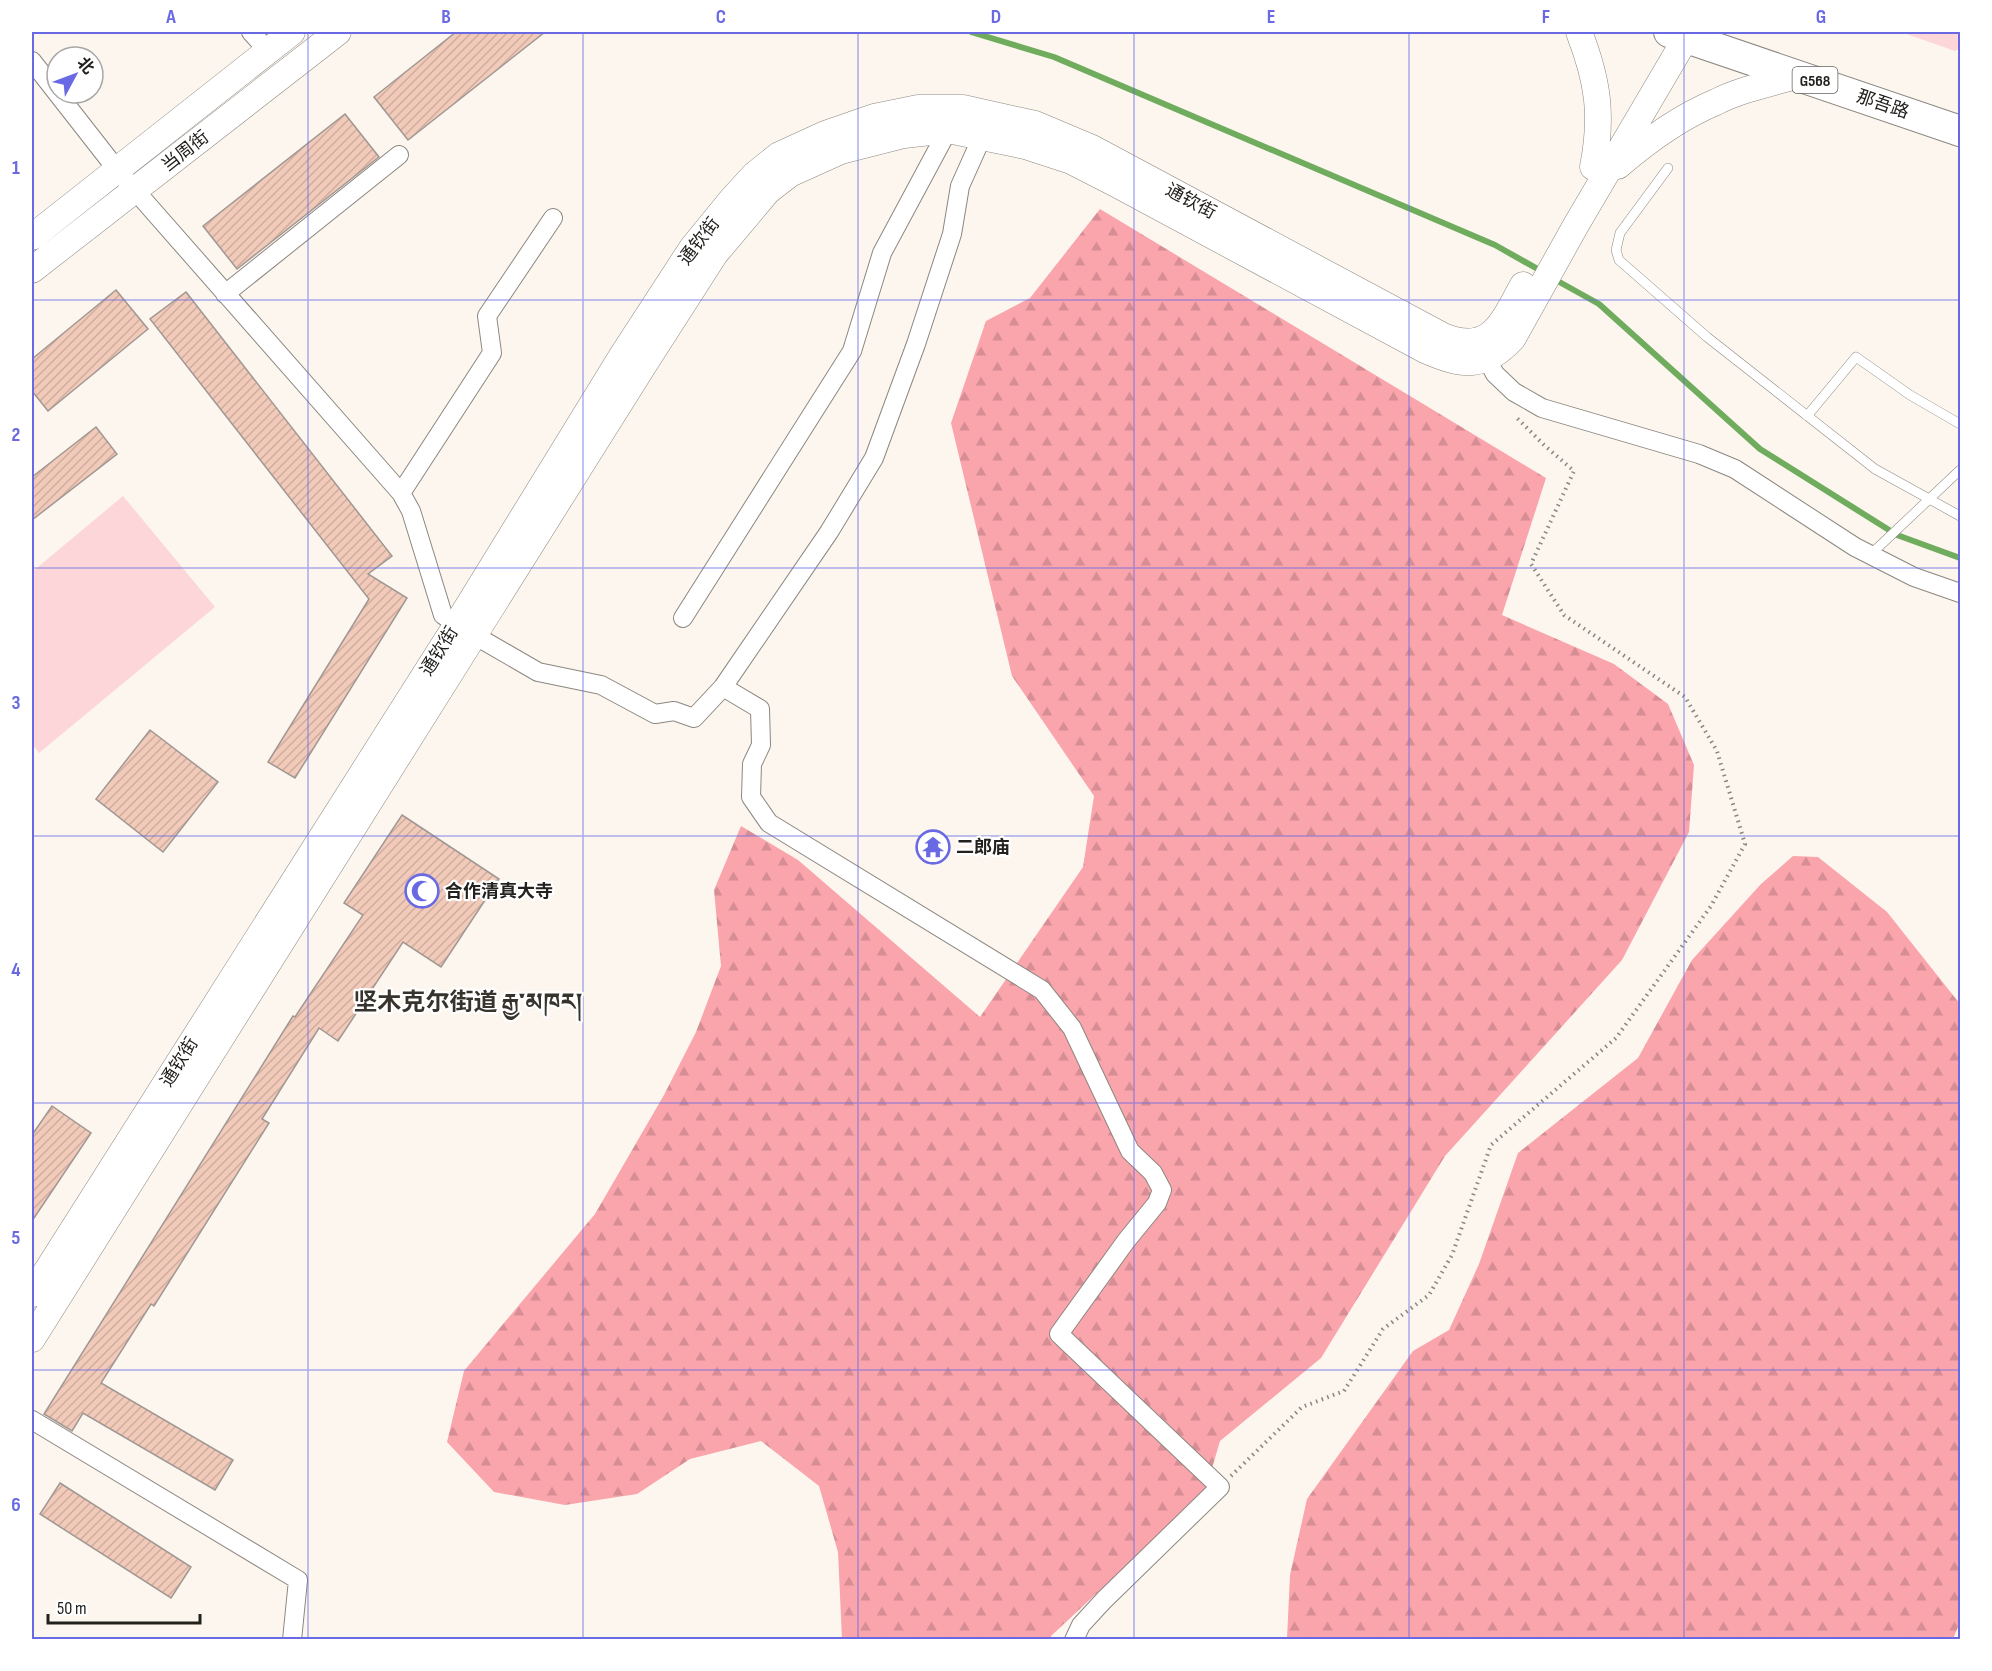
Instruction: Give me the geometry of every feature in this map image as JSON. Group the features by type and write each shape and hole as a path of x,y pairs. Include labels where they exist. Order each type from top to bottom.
{"highway":[{"name":"那吾路","path":"1674,34 1960,131"}],"main road":[{"name":"当周街","path":"32,237 292,32"},
{"name":"当周街","path":"32,270 338,32"},
{"path":"1579,32 1596,82 1597,145 1600,171 1634,152 1690,115 1717,101 1800,75"},
{"name":"通钦街","path":"32,1294 465,629 623,354 692,248 754,175 779,155 825,134 874,117 918,108 963,108 1035,124 1092,148 1436,332 1457,342 1470,343 1481,340 1498,328 1512,322 1600,171 1674,34"},
{"path":"32,1339 465,629 715,254 768,191 790,174 841,151 904,135 948,130 1025,146 1071,161 1442,357 1471,364 1487,359 1503,349 1512,322"}],"street":[{"path":"251,32 268,51"},
{"path":"32,60 45,77"},
{"path":"66,105 118,171 401,493 411,511 442,615 538,672 601,685 655,714 674,711 694,718 723,687 829,532 874,458 916,344 952,234 960,186 982,137"},
{"path":"683,618 852,351 882,253 948,130"},
{"path":"225,294 399,155"},
{"path":"401,493 492,353 487,316 554,218"},
{"path":"1487,359 1495,374 1514,392 1542,408 1699,454 1735,469 1855,547 1874,551 1914,577 1960,593"},
{"path":"723,687 760,709 761,745 752,764 751,797 769,823 1042,990 1072,1028 1130,1151 1153,1173 1162,1190 1157,1203 1126,1241 1059,1334 1220,1487 1104,1600 1081,1625 1074,1640"},
{"path":"32,1420 298,1580 292,1640"}],"lane":[{"path":"1668,168 1620,233 1616,250 1619,260 1707,337 1875,469 1960,516"},
{"path":"1807,416 1856,357 1910,395 1960,424"},
{"path":"1874,551 1960,470"}],"path":[{"path":"1220,1487 1302,1407 1344,1391 1383,1329 1429,1295 1452,1255 1491,1145 1617,1038 1711,906 1745,844 1717,751 1685,697 1564,615 1532,564 1574,471 1544,445 1511,411 1514,392"}],"shaded area":[{"path":"1901,32 1960,32 1960,48 1955,51"},
{"path":"123,496 215,607 39,753 32,744 32,572"}],"green space":[{"path":"1100,209 1546,478 1502,615 1614,664 1668,704 1694,765 1689,832 1622,960 1445,1156 1321,1358 1220,1441 1205,1492 1051,1636 1051,1639 842,1639 838,1552 819,1486 761,1441 690,1459 637,1494 565,1505 494,1492 447,1442 464,1371 595,1214 664,1095 696,1032 721,966 714,890 741,826 798,860 980,1017 1083,867 1094,796 1012,676 951,423 986,321 1030,298"},
{"path":"1793,856 1818,857 1887,912 1960,1004 1960,1622 1953,1639 1287,1639 1290,1575 1307,1499 1413,1351 1449,1330 1479,1264 1518,1153 1638,1058 1692,960 1761,884"}],"building":[{"path":"456,32 545,32 408,140 374,97"},
{"path":"345,114 379,157 237,269 203,226"},
{"path":"116,290 148,329 48,411 32,391 32,359"},
{"path":"186,292 392,556 368,574 407,598 295,778 268,762 369,599 150,319"},
{"path":"96,427 117,454 32,520 32,477"},
{"path":"150,730 218,782 163,852 96,799"},
{"path":"402,815 499,879 441,967 403,942 338,1041 319,1028 262,1119 269,1123 154,1306 151,1304 101,1383 233,1460 215,1490 83,1413 72,1431 44,1414 293,1016 295,1017 363,915 344,903"},
{"path":"52,1106 91,1133 32,1221 32,1135"},
{"path":"60,1483 191,1567 171,1598 40,1514"}],"waterway":[{"path":"971,32 1054,57 1495,245 1543,272"},
{"path":"1554,279 1599,304 1760,449 1897,535 1960,558"}],"place":[{"name":"二郎庙","path":"933,847"},
{"name":"合作清真大寺","path":"422,891"}],"district":[{"name":"坚木克尔街道 རྒྱ་མཁར།","path":"468,1002"}]}
